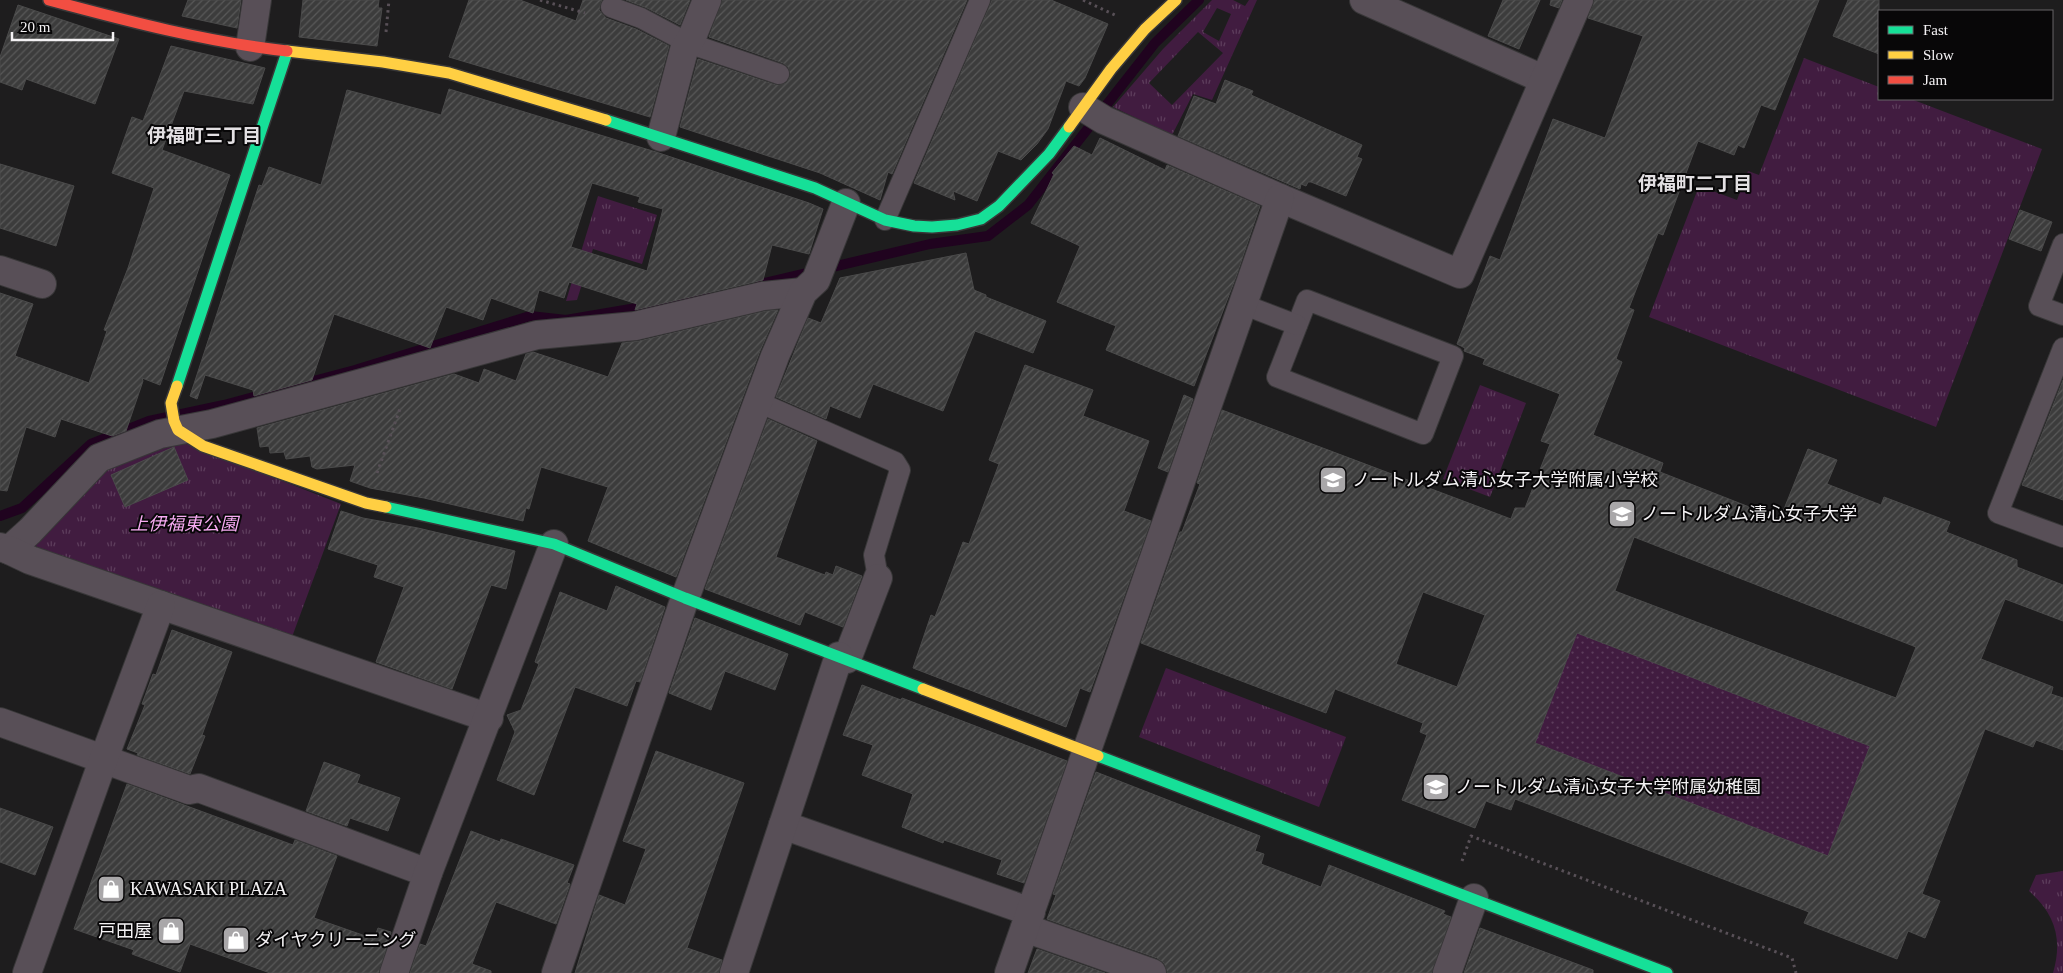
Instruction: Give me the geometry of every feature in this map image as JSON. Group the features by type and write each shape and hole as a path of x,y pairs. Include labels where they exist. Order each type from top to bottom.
{"street":[{"path":"49,0 116,18 250,47 383,62 449,73 661,137 815,188 885,220 932,228 957,225 981,219 1021,186 1049,154 1093,113 1111,68 1145,29 1176,0"},
{"path":"250,47 257,0"},
{"path":"661,137 684,50 708,0"},
{"path":"1364,0 1544,79"},
{"path":"1093,113 1280,198 1460,274 1579,0"},
{"path":"287,52 171,403 176,425 203,446 366,502 554,544 685,598 1666,973"},
{"path":"1009,973 1280,198"},
{"path":"556,973 685,598 775,356 815,277 846,203"},
{"path":"0,270 42,284"},
{"path":"4,548 30,531 99,458 160,434 176,425 212,424 537,335 635,326 763,296 815,277"},
{"path":"394,973 428,873 489,718 554,544"},
{"path":"4,548 30,560 489,718"},
{"path":"734,973 783,825 843,658 878,578"},
{"path":"27,973 161,605"},
{"path":"0,722 190,790 199,788 428,873"},
{"path":"783,825 1028,920 1152,973"},
{"path":"1447,973 1463,894"}],"lane":[{"path":"885,220 980,0"},
{"path":"610,6 641,18 688,43 779,74"},
{"path":"2063,244 2039,306 2063,315"},
{"path":"1307,300 1453,356 1423,434 1277,377 1297,325 1307,300"},
{"path":"1242,304 1297,325"},
{"path":"2063,348 1998,513 2063,537"},
{"path":"758,402 895,462 900,470 874,555 878,578"}],"path":[{"path":"540,0 601,17 610,6"},
{"path":"366,502 412,375 412,370"},
{"path":"1463,894 1471,836 1792,958 1796,973"}],"green space":[{"path":"1212,0 1233,0 1245,6 1249,0 1257,0 1212,100 1193,94 1172,135 1113,107 1163,49","holes":["1217,8 1231,14 1219,41 1203,32","1198,32 1223,53 1172,105 1149,83"]},
{"path":"1804,58 1878,87 1878,100 1914,100 2042,149 1936,427 1649,317 1699,186 1737,200 1748,171 1759,175"},
{"path":"598,196 657,215 642,264 593,249 577,300 566,301"},
{"path":"1480,385 1526,403 1490,497 1443,479"},
{"name":"上伊福東公園","path":"173,438 341,504 292,637 37,549 35,542 93,485 101,468"},
{"path":"1577,633 1870,746 1828,856 1535,743"},
{"path":"1166,668 1346,737 1319,807 1139,737"},
{"path":"2063,871 2063,973 2053,973 2056,961 2057,938 2051,918 2029,891 2036,875"}],"building":[{"path":"188,0 241,0 237,28 182,16"},
{"path":"303,0 379,0 378,8 382,8 377,46 299,37"},
{"path":"469,0 520,0 576,21 583,0 602,0 599,10 606,18 636,29 669,46 650,117 449,57"},
{"path":"626,0 690,0 680,25 647,8"},
{"path":"722,0 967,0 892,174 888,172 880,200 820,173 680,127 698,59 776,85 786,83 790,77 788,67 783,63 709,37"},
{"path":"992,0 1051,0 1108,24 1085,78 1079,86 1066,81 1048,129 1037,144 1021,160 998,151 977,201 953,191 955,200 914,183"},
{"path":"1503,0 1540,0 1519,49 1488,36"},
{"path":"1551,0 1562,0 1559,8 1550,5"},
{"path":"1594,0 1819,0 1775,110 1761,105 1744,148 1738,145 1734,155 1698,141 1663,235 1658,233 1629,308 1634,310 1616,359 1622,362 1593,435 1663,463 1660,472 1780,519 1808,449 1837,460 1827,484 1881,505 1884,497 1950,522 1946,532 2017,560 2017,567 2063,585 2063,621 2005,599 1981,659 2053,687 2051,694 2063,698 2063,750 2036,740 2033,747 1985,729 1922,894 1940,901 1925,938 1908,931 1897,959 1804,923 1809,912 1515,799 1511,810 1486,801 1475,828 1402,800 1427,735 1420,732 1423,723 1335,689 1326,713 1141,643 1180,532 1182,532 1200,484 1197,483 1222,410 1511,519 1515,508 1525,508 1550,444 1541,441 1560,394 1483,364 1485,359 1464,351 1465,348 1457,344 1490,256 1500,260 1553,119 1605,138 1643,36 1588,18","holes":["1634,537 1916,647 1896,698 1615,591","1423,592 1485,615 1457,687 1396,664","1577,633 1870,746 1828,856 1535,743"]},
{"path":"1848,0 1879,0 1878,54 1833,36"},
{"path":"18,5 119,39 95,104 26,79 22,90 0,82 0,57"},
{"path":"171,46 265,68 253,104 184,91 162,150 230,175 160,385 142,378 143,381 126,431 112,436 61,419 55,437 26,427 7,491 0,490 0,293 33,304 15,356 89,383 107,331 104,330 128,268 154,188 112,173 132,117 143,121"},
{"path":"1225,80 1253,91 1251,95 1362,145 1357,157 1362,159 1346,196 1311,182 1308,182 1306,186 1301,184 1300,189 1178,136 1194,96 1216,104"},
{"path":"449,89 656,152 823,209 809,254 772,245 763,280 635,310 637,304 569,282 564,298 539,290 533,313 491,298 483,320 446,307 430,348 334,314 312,380 254,396 253,390 205,375 197,399 190,396 259,185 262,186 269,167 321,185 347,90 441,115","holes":["592,183 640,197 638,202 663,209 647,271 571,247"]},
{"path":"1100,138 1165,170 1167,165 1260,206 1236,277 1194,386 1106,350 1116,326 1057,302 1080,246 1031,223 1054,174 1052,173 1074,146 1092,155"},
{"path":"0,164 74,186 56,246 0,228"},
{"path":"2020,210 2052,222 2041,251 2009,239"},
{"path":"966,253 974,290 986,295 986,297 1046,321 1033,353 975,331 943,411 873,384 860,418 830,406 826,419 776,397 808,318 821,323 840,278"},
{"path":"778,310 760,351 676,577 588,541 608,487 541,467 529,509 526,508 523,521 424,498 370,488 350,481 355,465 317,469 312,467 310,456 286,459 284,452 270,453 269,446 260,447 257,428 454,374 479,383 484,369 516,381 526,354 533,352 608,377 622,343 639,341 766,311"},
{"path":"1025,365 1093,390 1083,416 1149,441 1124,511 1151,521 1090,692 1080,688 1066,727 913,668 931,615 935,617 963,542 969,544 999,464 989,460"},
{"path":"2063,380 2063,500 2022,485"},
{"path":"1184,395 1193,399 1168,472 1158,468"},
{"path":"768,419 817,441 776,557 825,575 826,572 833,575 836,566 862,576 843,627 805,612 800,625 705,589"},
{"path":"174,447 188,480 125,507 111,475"},
{"path":"341,511 363,518 418,528 515,551 506,589 491,585 452,689 376,662 404,587 374,577 378,565 328,549"},
{"path":"616,586 665,607 640,682 636,681 627,706 575,687 534,795 497,780 515,732 507,715 521,710 539,664 535,662 560,592 607,611"},
{"path":"695,618 788,654 775,690 725,671 711,710 669,693"},
{"path":"172,630 232,652 202,735 205,736 190,774 137,755 138,753 127,749 145,705 142,704 153,674 156,675"},
{"path":"862,685 901,700 902,698 1067,761 1024,883 997,874 1002,860 944,840 943,843 902,827 913,794 862,775 873,745 843,735"},
{"path":"656,751 744,783 687,948 722,960 719,973 575,973 599,895 625,905 646,849 623,841"},
{"path":"324,762 360,775 357,783 400,798 388,831 350,818 347,826 306,811"},
{"path":"1096,772 1260,836 1255,851 1264,854 1261,864 1321,887 1329,865 1445,911 1443,914 1451,917 1432,973 1167,973 1164,963 1157,958 1047,919 1056,895 1053,894"},
{"path":"127,784 293,845 295,840 337,856 314,918 374,939 378,928 391,932 379,973 270,973 190,944 180,972 132,954 134,950 74,929"},
{"path":"0,808 53,827 35,875 0,862"},
{"path":"471,831 500,842 501,839 574,865 567,883 570,884 556,924 496,902 472,964 491,971 491,973 410,973 420,944 426,946"},
{"path":"1480,928 1593,970 1593,973 1464,973"},
{"path":"1037,949 1105,973 1028,973"}],"waterway":[{"path":"760,284 930,244 988,236 1028,205 1155,43 1199,0"},
{"path":"0,516 22,508 91,444 149,421 224,405 355,370 530,316 566,320 707,296"}],"traffic: fast":[{"path":"177,386 287,52"},
{"path":"606,120 815,188 885,220 914,226 932,227 957,225 981,219 999,206 1049,154 1069,127"},
{"path":"386,507 554,544 685,598 923,689"},
{"path":"1098,756 1667,973"}],"traffic: slow":[{"path":"1069,127 1111,69 1145,29 1176,0"},
{"path":"287,51 383,62 449,73 606,120"},
{"path":"177,386 171,403 174,421 178,430 203,446 366,503 386,507"},
{"path":"923,689 1098,756"}],"traffic: jam":[{"path":"49,0 137,23 197,36 287,51"}],"place":[{"name":"ノートルダム清心女子大学附属小学校","path":"1333,480"},
{"name":"ノートルダム清心女子大学","path":"1622,514"},
{"name":"ノートルダム清心女子大学附属幼稚園","path":"1436,787"},
{"name":"KAWASAKI PLAZA","path":"111,889"},
{"name":"戸田屋","path":"171,931"},
{"name":"ダイヤクリーニング","path":"236,940"}],"district":[{"name":"伊福町三丁目","path":"204,135"},
{"name":"伊福町二丁目","path":"1695,183"}]}
